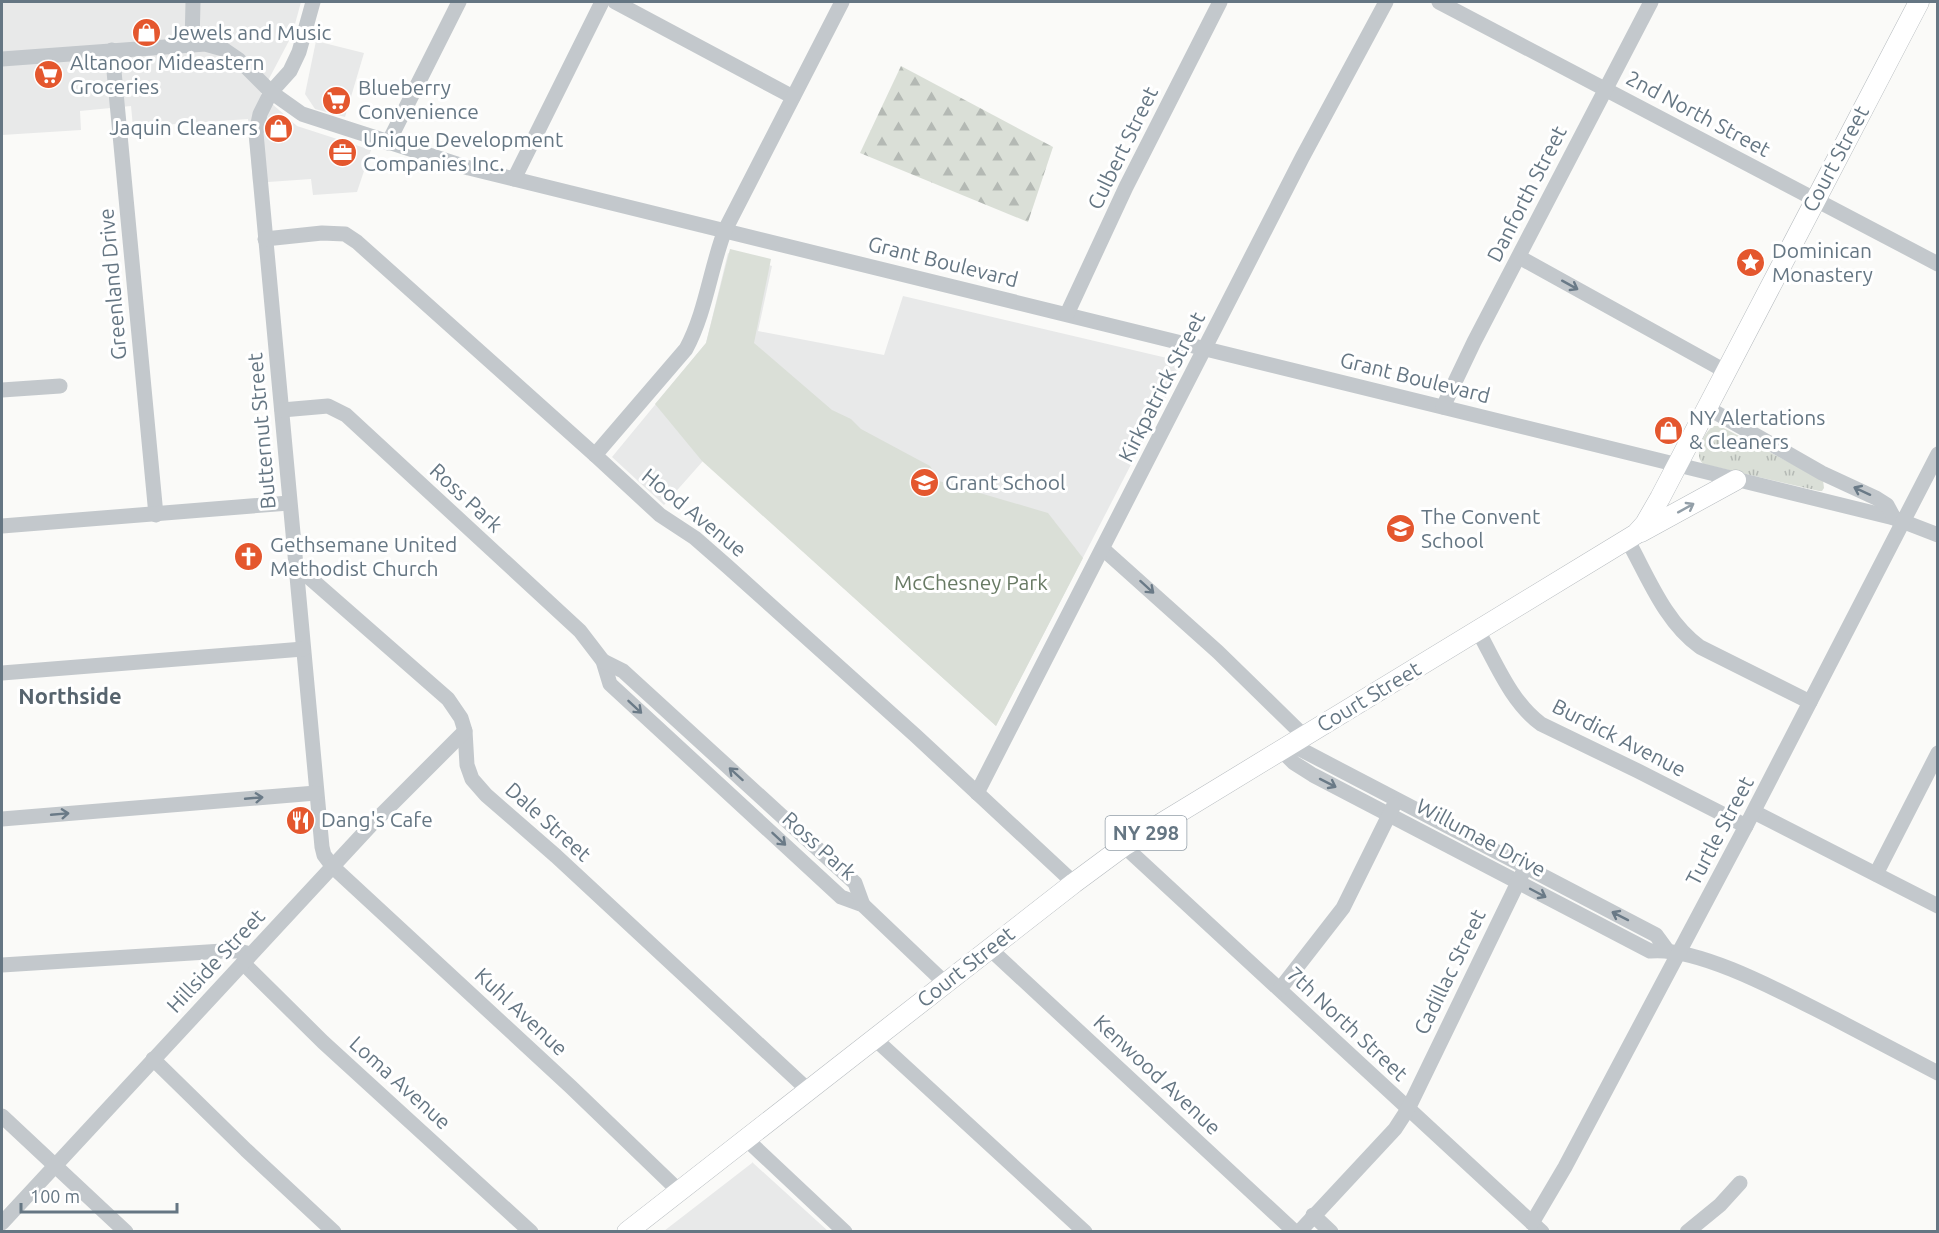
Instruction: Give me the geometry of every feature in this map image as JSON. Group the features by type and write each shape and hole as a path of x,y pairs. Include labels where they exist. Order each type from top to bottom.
{"main road":[{"name":"Court Street","path":"627,1232 1124,846 1632,538 1645,524 1660,498 1919,2"},
{"path":"1632,538 1736,480"}],"street":[{"path":"192,45 193,2"},
{"name":"Butternut Street","path":"313,2 299,52 290,71 271,92 261,114 256,133 316,793 322,847 324,855 333,867"},
{"path":"388,143 459,2"},
{"path":"514,179 602,2"},
{"path":"615,2 794,97"},
{"path":"595,455 686,349 701,313 725,230 842,2"},
{"name":"Culbert Street","path":"1066,314 1126,187 1220,2"},
{"name":"Kirkpatrick Street","path":"977,793 1302,158 1386,2"},
{"name":"2nd North Street","path":"1439,2 1938,264"},
{"name":"Danforth Street","path":"1443,407 1651,2"},
{"name":"Grant Boulevard","path":"2,59 204,44 223,49 239,60 271,92 308,117 469,168 1898,519 1938,535"},
{"name":"Greenland Drive","path":"112,50 156,515"},
{"name":"Hood Avenue","path":"265,239 322,232 345,234 357,242 660,515 695,538 727,566 1074,883"},
{"path":"1519,257 1725,371"},
{"path":"2,390 60,386"},
{"name":"Ross Park","path":"282,410 328,406 346,415 580,631 603,661 623,671 855,883 862,905 945,984"},
{"name":"Grant Boulevard","path":"1706,407 1822,473 1876,498 1887,506 1898,519"},
{"name":"Turtle Street","path":"1537,1227 1672,951 1754,812 1898,519 1938,454"},
{"path":"1822,473 1828,481 1825,501"},
{"path":"2,526 290,503"},
{"path":"1632,538 1672,620 1685,636 1700,646 1810,702"},
{"name":"Willumae Drive","path":"1102,549 1218,651 1292,743 1294,763 1312,775 1393,807 1525,868 1656,935 1672,951"},
{"name":"Dale Street","path":"295,565 448,699 461,718 465,731 467,765 472,779 486,795 556,856 808,1090"},
{"name":"Burdick Avenue","path":"1478,631 1518,702 1528,715 1541,724 1746,826"},
{"path":"2,673 303,650"},
{"name":"Hillside Street","path":"2,1223 373,823 465,731"},
{"path":"1876,874 1938,753"},
{"path":"2,819 316,793"},
{"path":"1280,989 1343,908 1393,807"},
{"name":"Willumae Drive","path":"1393,807 1518,882 1650,951 1672,951 1716,964 1764,984 1938,1073"},
{"path":"1754,812 1938,906"},
{"name":"7th North Street","path":"1124,846 1537,1227"},
{"name":"Kuhl Avenue","path":"333,867 571,1087 679,1191"},
{"name":"Cadillac Street","path":"1297,1232 1395,1129 1408,1109 1525,868"},
{"name":"Kenwood Avenue","path":"990,949 1297,1232"},
{"path":"2,965 219,951 239,951 247,959"},
{"name":"Loma Avenue","path":"247,959 323,1042 531,1232"},
{"path":"875,1039 1085,1232"},
{"path":"153,1059 334,1232"},
{"path":"2,1116 126,1232"},
{"path":"746,1139 845,1232"},
{"path":"1687,1232 1720,1205 1740,1183"},
{"path":"1313,1215 1330,1232"}],"shaded area":[{"path":"2,2 301,2 292,35 261,94 297,126 371,150 357,192 313,195 311,179 253,183 248,119 133,127 131,106 80,111 81,130 2,135"},
{"path":"316,41 364,53 345,117 315,109 305,94"},
{"name":"Grant School","path":"728,253 772,266 758,331 884,355 903,296 1184,362 996,726 703,461 664,505 612,457 706,343"},
{"path":"752,1163 828,1231 664,1231"}],"green space":[{"path":"901,66 1053,147 1028,222 860,153"},
{"name":"McChesney Park","path":"730,249 771,259 754,343 832,410 851,419 861,429 930,466 939,481 1048,513 1083,558 996,726 702,461 655,404 706,343"},
{"path":"1713,426 1720,426 1823,480 1824,488 1819,491 1703,464 1699,455 1700,444"}],"place":[{"name":"Jewels and Music","path":"147,33"},
{"name":"Altanoor Mideastern Groceries","path":"49,75"},
{"name":"Blueberry Convenience","path":"337,100"},
{"name":"Jaquin Cleaners","path":"279,128"},
{"name":"Unique Development Companies Inc.","path":"342,152"},
{"name":"Dominican Monastery","path":"1751,263"},
{"name":"NY Alertations & Cleaners","path":"1668,430"},
{"name":"Grant School","path":"924,483"},
{"name":"The Convent School","path":"1400,529"},
{"name":"Gethsemane United Methodist Church","path":"249,557"},
{"name":"Dang's Cafe","path":"300,820"}],"district":[{"name":"Northside","path":"70,696"}]}
